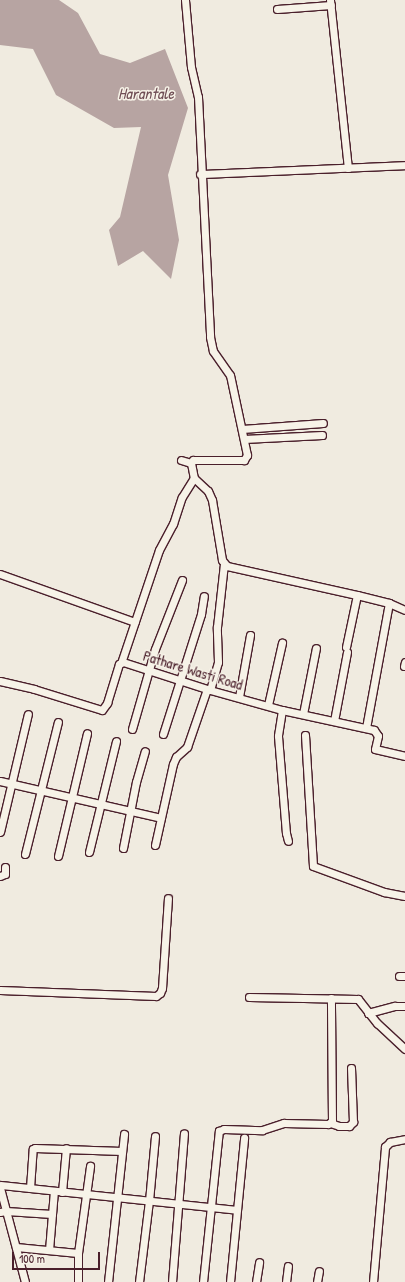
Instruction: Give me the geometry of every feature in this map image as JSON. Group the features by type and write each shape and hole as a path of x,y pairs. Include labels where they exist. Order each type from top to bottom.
{"street":[{"path":"180,460 191,463 193,460 244,460 247,455 230,375 213,351 211,344 200,174 198,97 191,68 185,0"},
{"path":"277,9 331,2 348,168"},
{"path":"200,174 405,165"},
{"path":"242,428 324,423"},
{"path":"244,440 322,435"},
{"path":"155,845 173,764 176,757 187,747 209,689 218,662 220,649 217,627 224,564 215,524 212,500 208,491 194,478 191,463"},
{"path":"121,662 159,550 173,524 182,497 194,478"},
{"path":"224,564 269,576 389,603 405,610"},
{"path":"0,574 135,622"},
{"path":"132,728 150,671 155,649 182,580"},
{"path":"334,721 357,595"},
{"path":"163,734 201,614 204,596"},
{"path":"389,603 366,728 378,732 375,750 405,756"},
{"path":"239,698 250,635"},
{"path":"268,705 282,643"},
{"path":"303,714 316,648"},
{"name":"Pathare Wasti Road","path":"0,681 34,689 102,710 121,662 282,710 366,728"},
{"path":"282,710 278,736 286,833 288,841"},
{"path":"0,832 28,714"},
{"path":"25,854 40,789 58,722"},
{"path":"58,856 70,799 87,733"},
{"path":"305,735 313,866 384,892 405,896"},
{"path":"89,852 116,741"},
{"path":"122,848 131,812 136,782 145,751"},
{"path":"0,781 40,789 70,799 161,818"},
{"path":"0,876 5,874 5,867"},
{"path":"0,990 156,996 160,993 162,988 168,898"},
{"path":"249,997 358,999 368,1013 405,1049"},
{"path":"330,1123 333,1119 331,998"},
{"path":"368,1013 395,1006 405,1006"},
{"path":"203,1282 218,1136 221,1129 262,1130 284,1122 330,1123 339,1126 349,1126 352,1122 351,1068"},
{"path":"172,1282 184,1133"},
{"path":"108,1282 124,1134"},
{"path":"139,1282 155,1136"},
{"path":"230,1282 244,1138"},
{"path":"373,1282 385,1147 390,1142 405,1139"},
{"path":"30,1188 33,1149 37,1147 122,1151"},
{"path":"62,1192 66,1148"},
{"path":"78,1282 78,1253 90,1166"},
{"path":"0,1185 236,1210"},
{"path":"0,1188 3,1211 16,1247 25,1282"},
{"path":"48,1250 54,1191"},
{"path":"3,1211 52,1214"},
{"path":"16,1247 78,1253"},
{"path":"256,1282 259,1262"},
{"path":"286,1282 288,1266"},
{"path":"317,1282 319,1271"}],"water":[{"name":"Harantale","path":"0,0 59,0 78,13 100,54 130,63 165,49 188,108 168,175 179,240 171,279 143,251 118,266 109,230 120,217 141,127 114,128 56,95 33,49 0,45"}]}
